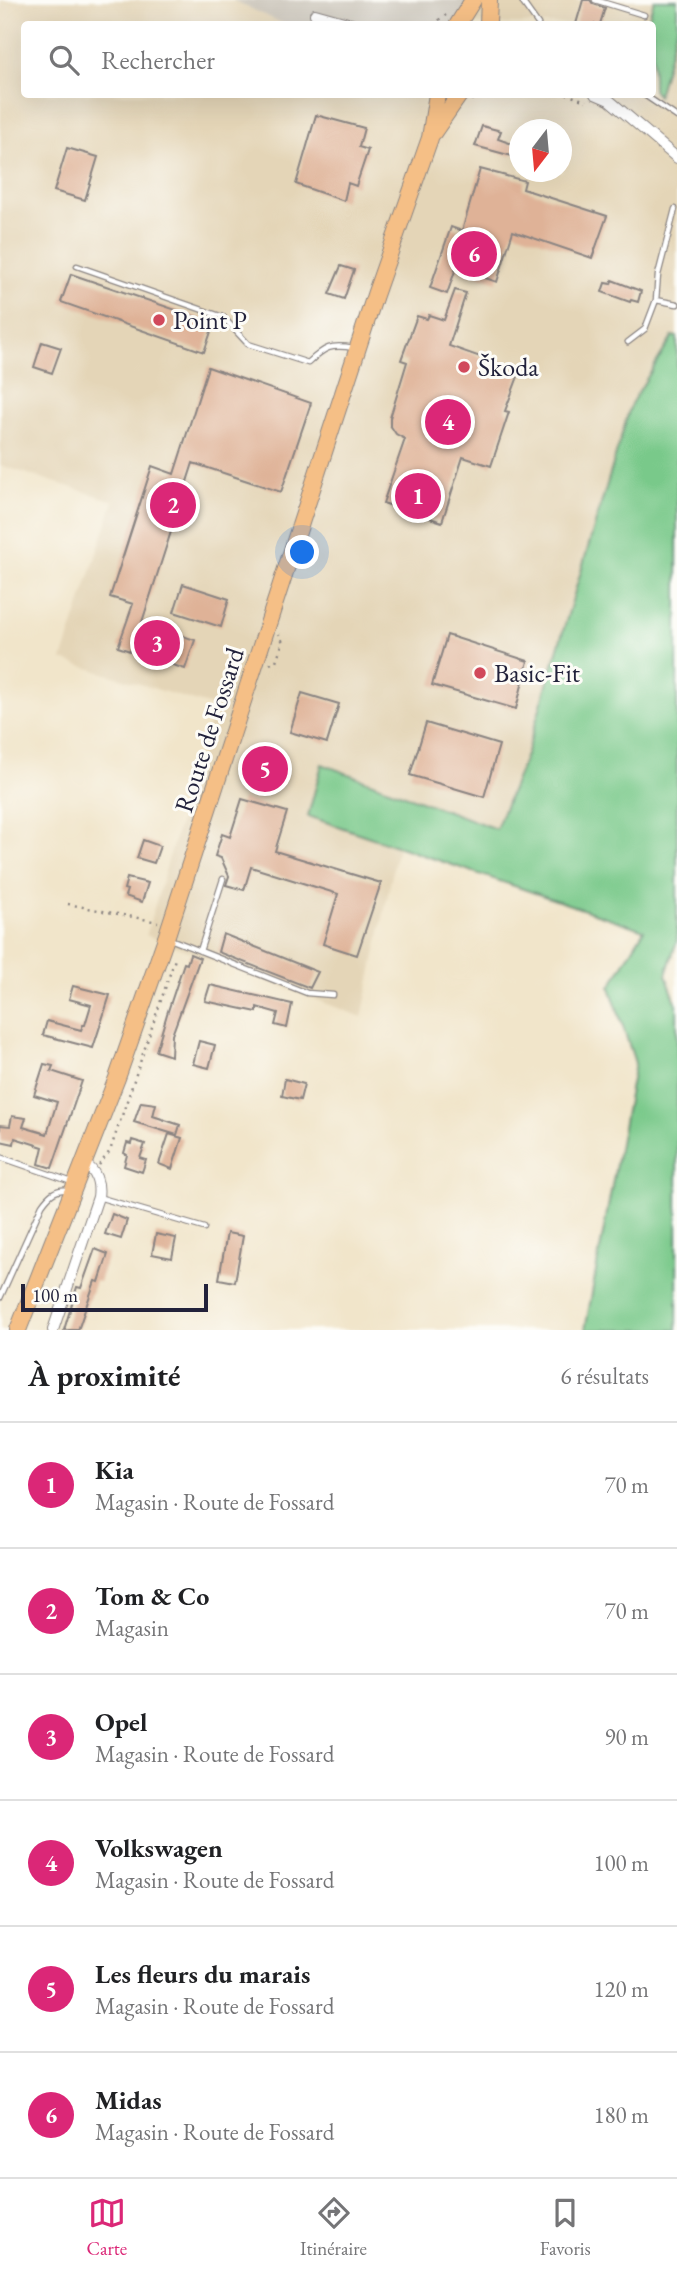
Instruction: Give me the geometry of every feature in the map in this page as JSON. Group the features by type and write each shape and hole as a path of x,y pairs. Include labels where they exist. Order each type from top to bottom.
{"main road":[{"path":"460,21 473,0"},
{"path":"488,21 489,0"},
{"path":"430,138 436,98"},
{"path":"430,138 457,98"},
{"name":"Route de Fossard","path":"18,1330 117,1078 169,931 358,349 430,138"}],"street":[{"path":"315,14 340,21"},
{"path":"604,98 677,158"},
{"path":"53,1330 98,1197 99,1187 94,1172 83,1163"}],"lane":[{"path":"595,0 644,15"},
{"path":"523,3 536,21"},
{"path":"649,98 677,117"},
{"path":"628,342 645,328 656,300 658,275 675,209"},
{"path":"77,266 223,317 248,344 308,363 321,350 337,345 358,349"},
{"path":"656,300 677,304"},
{"path":"200,951 223,879"},
{"path":"169,931 200,951 307,993 333,995"},
{"path":"0,1157 74,1187"},
{"path":"0,1298 48,1196 57,1190 74,1187"},
{"path":"98,1197 204,1228"}],"path":[{"path":"68,904 169,931"}],"shaded area":[{"path":"0,0 232,0 278,21 21,21 21,98 656,98 656,21 471,21 477,0 677,0 677,337 673,336 631,404 526,755 496,829 322,765 308,816 398,846 362,1017 146,935 214,707 62,660 114,501 0,465"},
{"path":"232,0 477,0 471,21 278,21"}],"green space":[{"path":"654,0 677,0 677,27 658,96 656,21 648,21"},
{"path":"673,336 677,337 677,940 666,975 677,1005 677,1330 585,1330 635,1063 610,987 644,930 308,816 322,764 496,829 526,755 631,404"}],"building":[{"path":"583,0 590,0 593,4 605,8 601,21 577,21"},
{"path":"316,115 364,128 359,147 368,150 356,186 348,183 344,201 296,184"},
{"path":"482,126 501,131 498,139 509,143 509,155 475,146"},
{"path":"67,148 98,157 85,200 54,191"},
{"path":"480,169 509,177 509,182 525,182 523,189 607,216 592,258 513,231 497,282 456,268 447,294 430,288 451,227 462,231"},
{"path":"341,266 354,270 344,299 329,294"},
{"name":"Point P","path":"71,274 214,323 204,352 61,302"},
{"path":"612,280 641,291 638,302 630,302 602,292 605,283 611,284"},
{"path":"455,290 466,293 449,346 520,371 505,411 509,412 491,466 463,457 442,522 383,503 405,439 396,434 390,425 407,362 401,360 417,316 427,319 429,315 444,320"},
{"path":"42,342 61,348 52,373 34,367"},
{"path":"208,367 311,403 281,492 193,463 142,622 195,640 185,669 118,647 133,604 110,597 152,466 174,474"},
{"path":"183,584 229,599 221,627 174,612"},
{"name":"Basic-Fit","path":"447,635 528,661 516,709 432,685"},
{"path":"302,693 339,704 327,743 290,732"},
{"path":"426,723 499,745 484,797 410,775"},
{"path":"259,761 281,768 275,786 249,777 254,763"},
{"path":"242,799 287,812 275,851 381,883 357,955 323,944 338,894 251,867 244,890 226,885 229,876 221,858 215,856 222,834 230,837"},
{"path":"143,840 160,846 154,863 137,858"},
{"path":"127,878 148,883 142,902 125,896"},
{"path":"223,934 318,972 310,988 218,952"},
{"path":"190,954 200,958 172,1035 171,1056 156,1051 184,963 187,964"},
{"path":"210,985 292,1004 287,1028 275,1025 278,1013 257,1007 257,1012 205,1001"},
{"path":"73,986 110,995 93,1048 43,1035 47,1021 81,1030 85,1025 91,1005 69,999"},
{"path":"199,1041 215,1045 209,1068 193,1064"},
{"path":"44,1064 53,1066 51,1071 82,1081 52,1168 39,1164 43,1147 15,1138 14,1144 0,1141 0,1125 10,1126 12,1116 26,1118 23,1127 47,1134 57,1102 34,1095"},
{"path":"285,1079 304,1084 300,1100 282,1096"},
{"path":"141,1102 156,1104 153,1116 180,1125 177,1135 134,1122"},
{"path":"169,1134 182,1138 172,1169 159,1164"},
{"path":"132,1140 145,1144 140,1158 146,1160 142,1172 124,1166 127,1143 131,1144"},
{"path":"112,1214 127,1220 121,1239 105,1234"},
{"path":"227,1233 243,1236 235,1282 219,1279"},
{"path":"156,1234 176,1238 172,1258 152,1254"},
{"path":"95,1249 108,1254 99,1282 95,1281 78,1330 64,1330 77,1287 81,1288"}],"place":[{"name":"Midas","path":"474,254"},
{"name":"Point P","path":"159,320"},
{"name":"Škoda","path":"464,367"},
{"name":"Volkswagen","path":"448,422"},
{"name":"Kia","path":"418,496"},
{"name":"Tom & Co","path":"173,505"},
{"name":"Opel","path":"157,643"},
{"name":"Basic-Fit","path":"480,673"},
{"name":"Les fleurs du marais","path":"265,769"}]}
